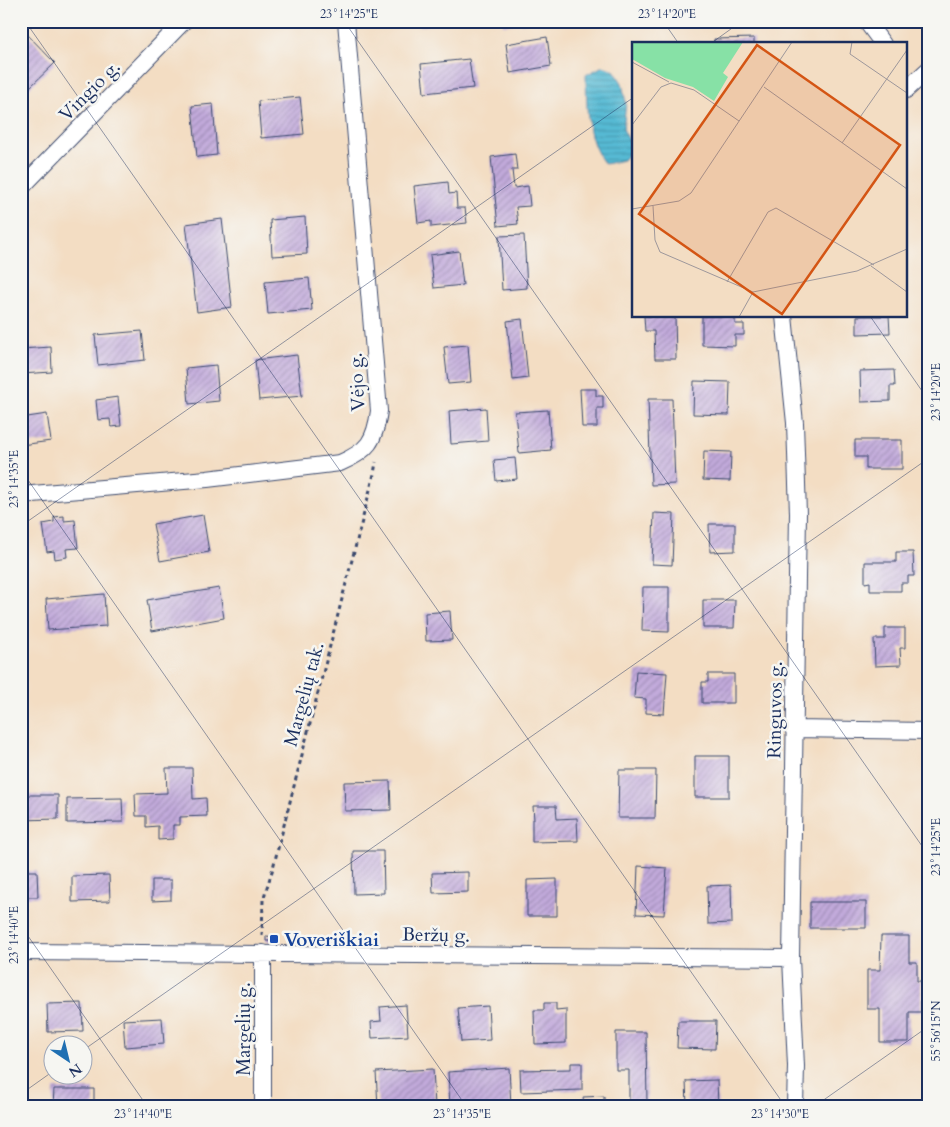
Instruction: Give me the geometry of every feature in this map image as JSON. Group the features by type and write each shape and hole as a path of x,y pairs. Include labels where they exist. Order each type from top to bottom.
{"street":[{"name":"Vingio g.","path":"21,188 184,21"},
{"name":"Vėjo g.","path":"346,21 379,411 377,430 368,446"},
{"path":"866,21 882,42"},
{"path":"909,81 929,69"},
{"name":"Ringuvos g.","path":"784,318 795,423 798,514 793,729 791,958 796,1066 795,1106"},
{"path":"21,495 207,479 334,464 357,456 368,446"},
{"path":"793,729 929,731"},
{"name":"Beržų g.","path":"21,952 791,958"},
{"name":"Margelių g.","path":"263,953 263,1106"}],"path":[{"name":"Margelių tak.","path":"263,953 263,900 374,474 376,460 368,446"}],"water":[{"path":"603,66 614,70 622,83 626,103 623,129 632,146 632,149 623,160 605,164 598,154 590,133 588,121 586,75"}],"building":[{"path":"419,21 452,21 452,23 420,26"},
{"path":"503,21 525,21 525,23 503,25"},
{"path":"24,31 55,63 29,88 21,80 21,34"},
{"path":"547,37 551,66 510,73 506,44"},
{"path":"754,38 754,42 714,42 714,39"},
{"path":"469,59 473,88 424,93 421,64"},
{"path":"300,97 304,134 261,138 258,101"},
{"path":"213,104 217,155 197,157 192,106"},
{"path":"515,154 517,170 512,170 514,188 528,186 530,206 516,207 518,224 498,226 491,157"},
{"path":"448,182 449,194 456,193 457,208 465,208 467,223 431,227 431,221 418,223 414,186"},
{"path":"305,217 307,254 272,256 270,220"},
{"path":"222,219 232,307 197,312 186,224"},
{"path":"524,235 527,288 502,290 499,236"},
{"path":"459,251 463,285 434,288 430,255"},
{"path":"309,278 312,310 268,314 265,282"},
{"path":"644,318 675,318 676,359 655,359 654,331 645,331"},
{"path":"702,318 735,318 735,324 744,324 744,335 735,335 735,346 702,345"},
{"path":"857,318 889,318 890,333 857,334"},
{"path":"522,319 528,378 513,380 507,321"},
{"path":"142,331 145,360 98,365 95,335"},
{"path":"468,345 471,382 448,384 444,347"},
{"path":"51,347 52,372 21,374 21,349"},
{"path":"297,355 302,396 259,400 255,360"},
{"path":"216,365 219,401 189,404 186,368"},
{"path":"894,370 895,386 890,386 890,401 861,402 860,371"},
{"path":"694,381 730,382 729,415 693,414"},
{"path":"580,389 596,389 596,396 603,396 603,408 597,408 597,427 582,427"},
{"path":"118,397 121,426 111,427 110,419 98,420 96,400"},
{"path":"648,399 672,399 675,484 651,485"},
{"path":"486,408 488,441 451,444 449,411"},
{"path":"548,410 551,450 519,453 515,412"},
{"path":"47,414 51,441 21,445 21,418"},
{"path":"855,440 902,440 902,469 866,469 866,457 855,457"},
{"path":"704,451 731,452 730,481 703,480"},
{"path":"515,458 517,479 496,481 494,460"},
{"path":"654,513 674,514 672,565 652,564"},
{"path":"203,515 209,552 160,561 153,524"},
{"path":"64,516 64,521 75,520 78,548 66,549 67,557 55,559 54,551 47,552 43,524 54,522 54,517"},
{"path":"709,524 735,524 735,551 710,552"},
{"path":"896,552 913,552 914,576 908,576 908,583 901,583 901,591 870,591 870,582 865,583 865,562 896,562"},
{"path":"643,587 669,587 669,632 642,631"},
{"path":"219,588 224,618 152,631 147,600"},
{"path":"104,594 106,626 48,630 46,599"},
{"path":"703,600 735,600 734,628 703,628"},
{"path":"450,611 452,640 426,641 425,613"},
{"path":"885,628 905,628 905,648 900,648 901,665 875,666 874,639 885,639"},
{"path":"636,671 667,673 664,714 646,713 646,699 634,698"},
{"path":"708,674 734,674 734,703 702,703 702,682 708,682"},
{"path":"695,756 729,756 729,797 695,797"},
{"path":"166,768 192,768 193,799 206,798 207,816 180,817 180,825 173,825 173,839 158,840 158,826 146,827 146,816 136,816 135,794 167,793"},
{"path":"619,770 656,770 655,818 618,818"},
{"path":"390,781 391,810 345,811 344,782"},
{"path":"21,795 58,795 58,819 21,820"},
{"path":"122,798 123,822 67,823 67,799"},
{"path":"533,806 556,806 557,819 577,818 578,841 532,842"},
{"path":"353,851 383,851 384,893 354,894"},
{"path":"638,866 667,868 664,915 636,914"},
{"path":"21,871 37,871 38,897 21,897"},
{"path":"468,872 468,892 433,893 432,873"},
{"path":"109,875 110,901 72,902 72,876"},
{"path":"557,879 557,916 527,916 527,880"},
{"path":"152,880 171,880 171,900 152,901"},
{"path":"731,885 732,923 708,924 707,886"},
{"path":"810,902 866,902 866,928 810,928"},
{"path":"266,936 278,937 278,941 266,941"},
{"path":"881,936 909,936 909,962 917,962 917,981 921,981 921,1012 909,1012 909,1042 880,1042 880,1009 867,1009 867,970 880,970"},
{"path":"82,1003 83,1031 48,1032 47,1004"},
{"path":"544,1003 556,1003 556,1010 566,1009 566,1043 535,1044 534,1010 544,1010"},
{"path":"406,1005 408,1036 372,1038 371,1022 381,1021 380,1007"},
{"path":"488,1006 490,1040 461,1042 458,1008"},
{"path":"162,1018 164,1044 125,1047 123,1020"},
{"path":"678,1021 716,1021 715,1049 677,1048"},
{"path":"616,1032 646,1032 647,1106 629,1106 629,1070 616,1070"},
{"path":"571,1063 582,1063 582,1090 521,1092 520,1070 571,1069"},
{"path":"509,1068 511,1106 450,1106 448,1072"},
{"path":"433,1069 435,1106 378,1106 376,1072"},
{"path":"717,1080 718,1106 687,1106 686,1081"},
{"path":"54,1089 94,1089 94,1106 53,1106"},
{"path":"604,1096 604,1106 584,1106 583,1097"}],"place":[{"name":"Voveriškiai","path":"274,939"}]}
